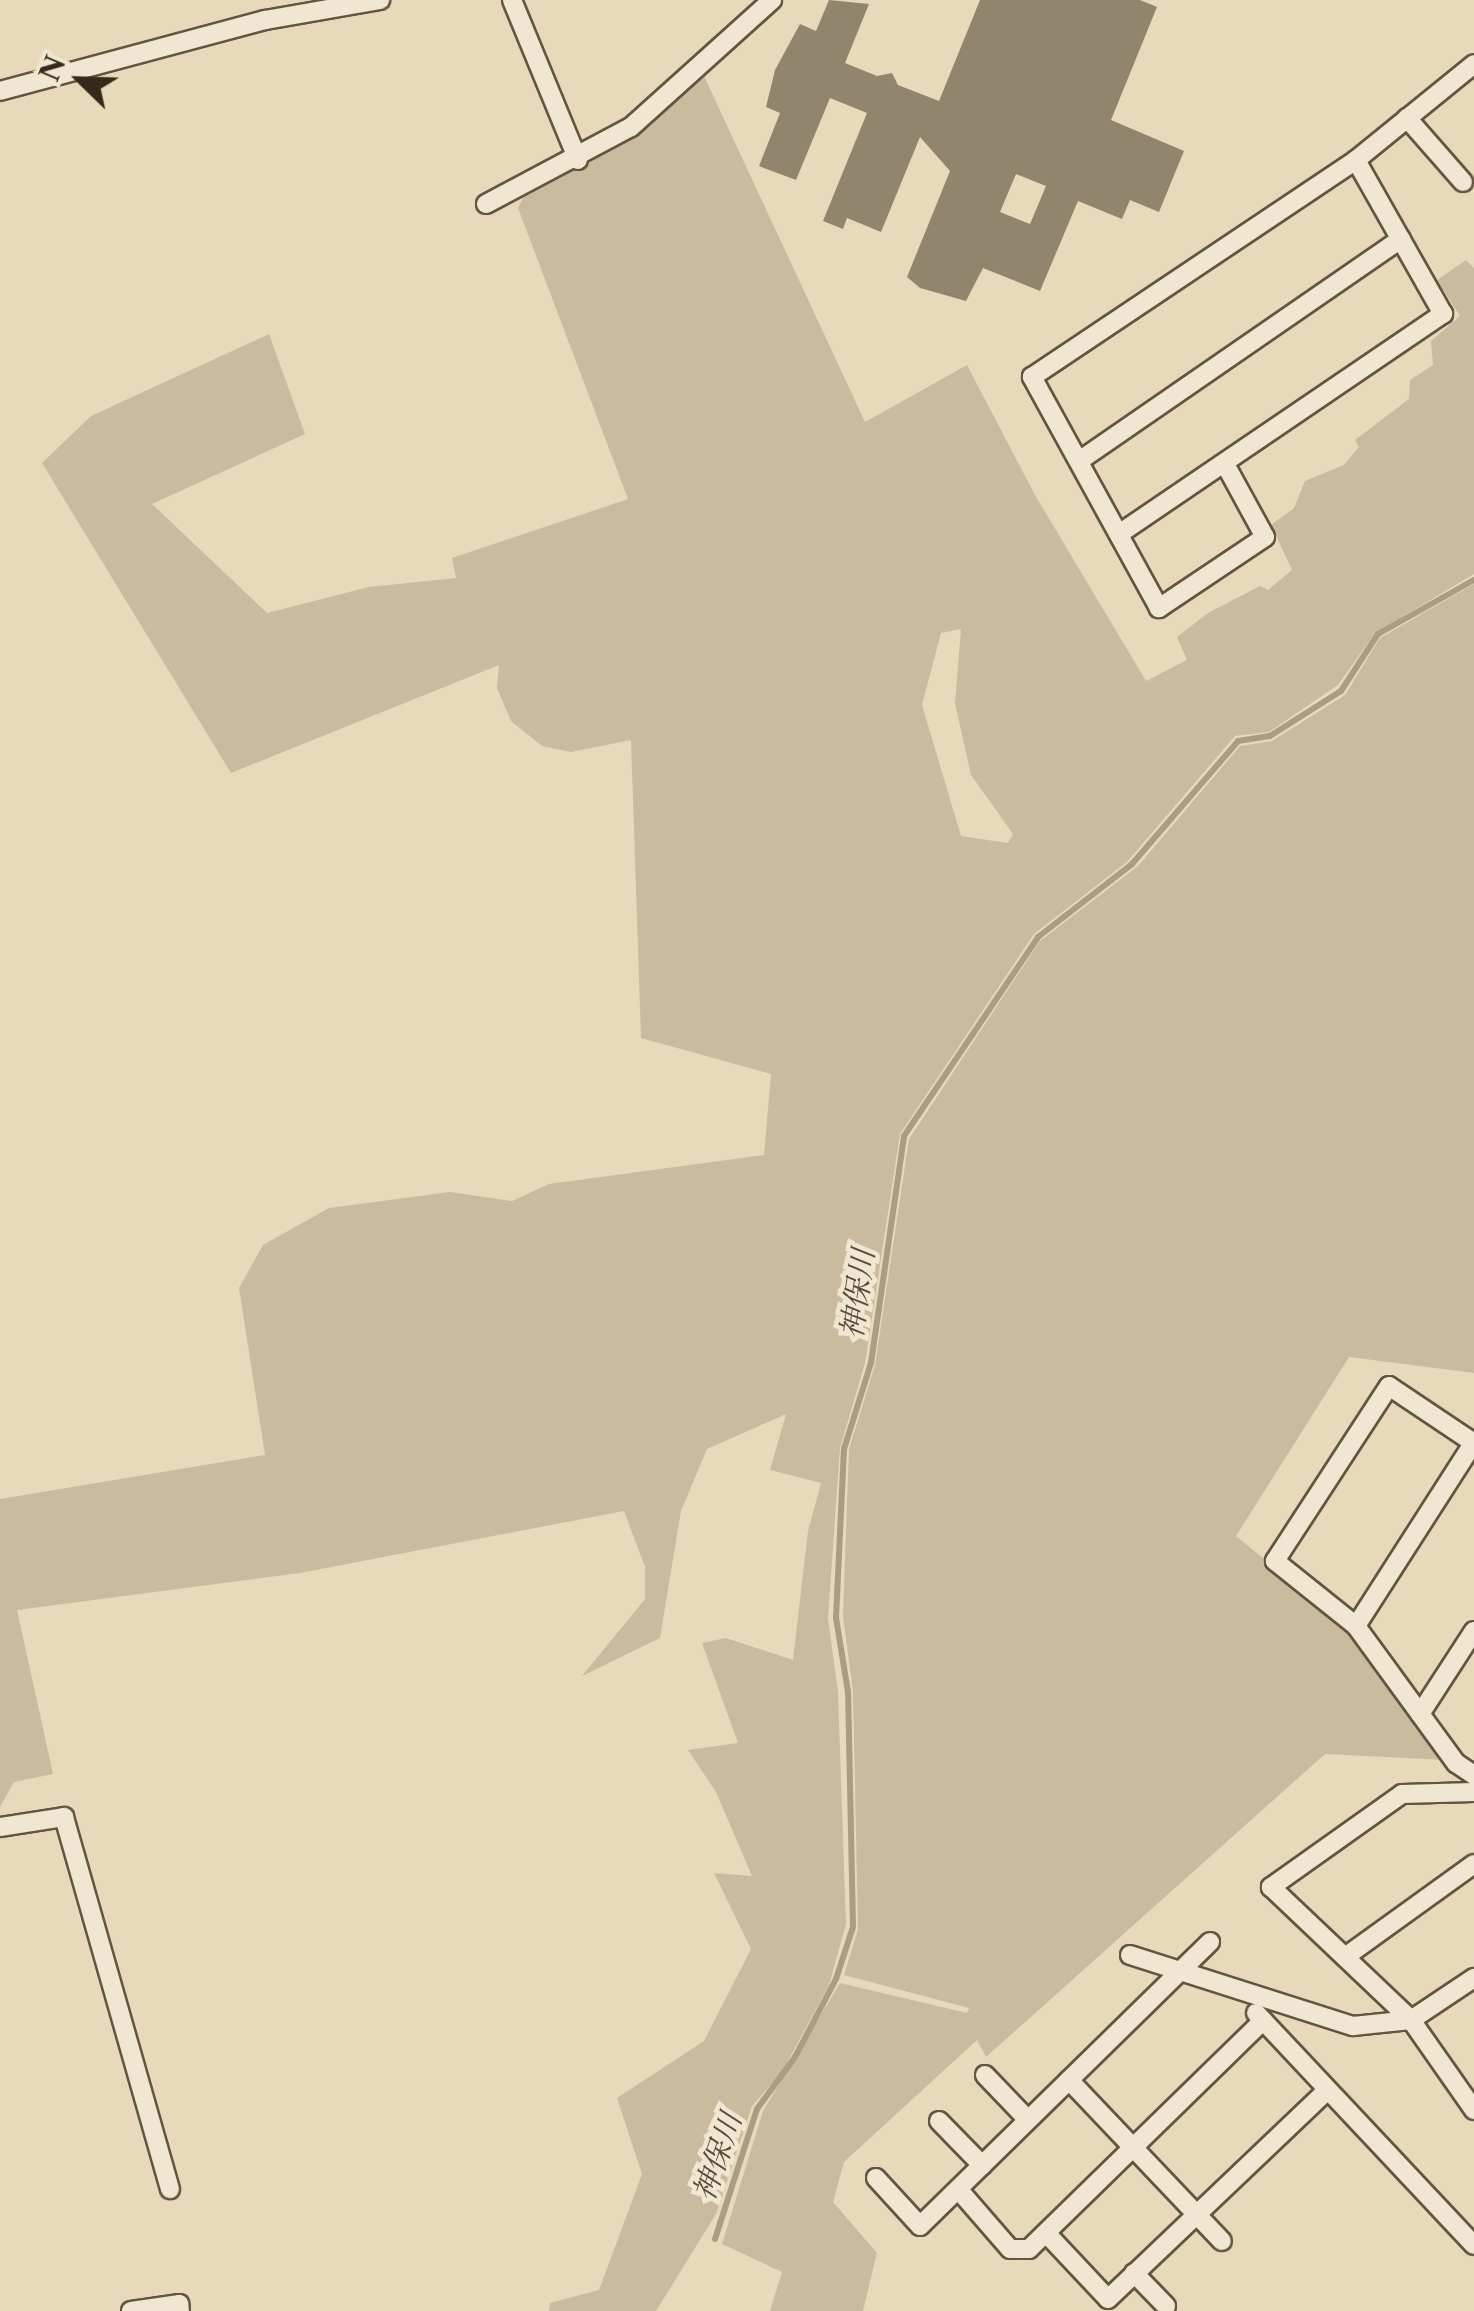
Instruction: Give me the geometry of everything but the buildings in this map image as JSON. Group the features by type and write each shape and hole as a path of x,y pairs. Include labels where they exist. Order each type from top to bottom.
{"street":[{"path":"0,91 265,20 380,0"},
{"path":"512,0 578,160"},
{"path":"486,204 578,160 631,126 772,0"},
{"path":"1225,464 1265,537 1159,608 1032,377 1356,160 1474,64"},
{"path":"1407,118 1463,182"},
{"path":"1119,534 1444,314 1356,160"},
{"path":"1078,461 1401,239"},
{"path":"1356,1626 1474,1442 1388,1386 1275,1561 1356,1626 1456,1762 1474,1775"},
{"path":"1420,1714 1474,1630"},
{"path":"1472,2104 1412,2020 1271,1887 1402,1794 1474,1792"},
{"path":"0,1827 64,1816 170,2189"},
{"path":"1345,1957 1474,1864"},
{"path":"876,2178 920,2226 1210,1942"},
{"path":"1130,1955 1239,1994 1353,2026 1412,2020 1474,1978"},
{"path":"1239,1994 1325,2092 1474,2245"},
{"path":"958,2189 1010,2249 1029,2249 1263,2021"},
{"path":"985,2075 1028,2120"},
{"path":"1069,2080 1222,2241"},
{"path":"1047,2234 1108,2299 1325,2092"},
{"path":"940,2120 982,2165"},
{"path":"1134,2273 1166,2306"},
{"path":"131,2311 179,2304 180,2311"}],"shaded area":[{"path":"704,76 865,422 967,365 1035,495 1146,681 1187,660 1177,637 1208,613 1260,586 1268,590 1292,570 1271,525 1294,508 1305,481 1344,465 1359,447 1355,440 1409,399 1410,380 1433,365 1431,341 1460,316 1437,280 1466,260 1474,268 1474,574 1375,633 1338,685 1269,732 1235,736 1127,862 1034,934 900,1134 865,1363 840,1448 828,1618 838,1692 846,1924 829,1985 782,2072 752,2106 716,2214 656,2311 549,2311 550,2303 599,2290 642,2174 617,2098 704,2041 751,1949 714,1873 752,1876 716,1792 688,1750 738,1743 702,1643 726,1638 793,1660 808,1531 821,1483 770,1470 786,1414 707,1449 681,1511 660,1638 582,1676 645,1599 645,1567 624,1511 300,1573 17,1610 53,1774 14,1782 0,1807 0,1499 265,1455 239,1288 263,1245 329,1208 450,1192 512,1201 549,1184 764,1155 771,1074 641,1038 631,740 571,752 542,746 511,721 497,688 499,665 231,773 42,463 91,416 269,334 305,434 152,504 267,613 369,587 456,578 452,558 628,499 518,208 523,198 636,135","holes":["961,629 955,703 971,775 1013,834 1008,843 961,836 922,705 941,633"]},
{"path":"1474,584 1474,1373 1349,1357 1236,1536 1360,1638 1445,1760 1325,1754 986,2057 977,2040 844,2162 833,2202 877,2253 863,2311 770,2311 782,2272 722,2244 763,2111 840,1983 967,2013 969,2008 844,1975 858,1929 853,1692 843,1616 849,1449 875,1365 909,1139 1040,941 1138,866 1240,746 1272,741 1345,695 1380,638"}],"waterway":[{"name":"神保川","path":"715,2239 757,2109 795,2057 836,1979 853,1927 848,1692 836,1618 844,1449 871,1363 904,1136 1038,937 1132,864 1238,741 1270,736 1341,691 1378,634 1474,580"}]}
